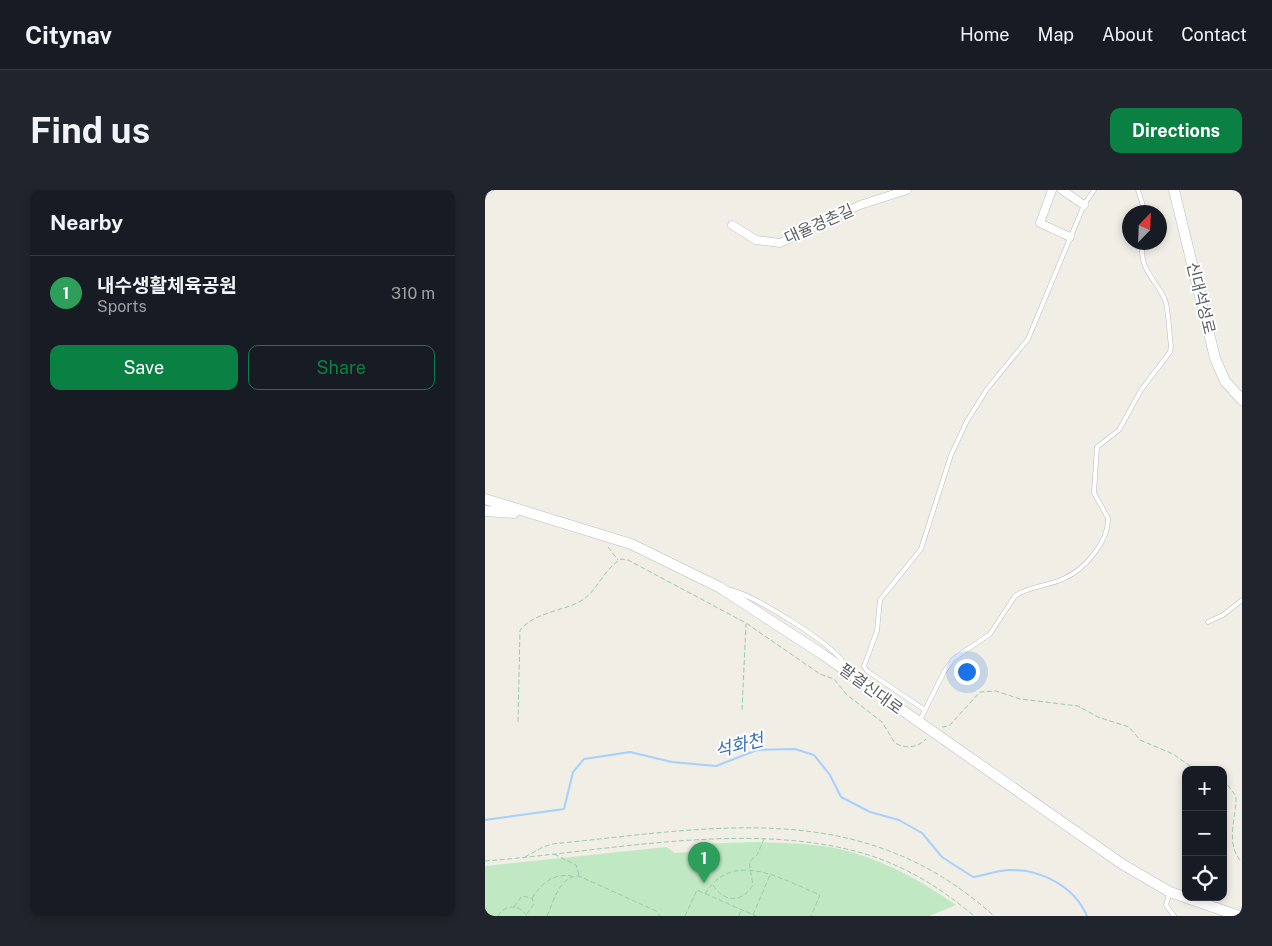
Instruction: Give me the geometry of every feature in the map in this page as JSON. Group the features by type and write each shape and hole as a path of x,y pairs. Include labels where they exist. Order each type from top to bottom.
{"main road":[{"name":"신대석성로","path":"1174,190 1215,358 1225,381 1242,400"},
{"name":"팔결신대로","path":"485,500 551,518 631,544 719,587 785,629 918,724 933,729 1121,864 1170,892 1239,916"},
{"path":"485,511 495,510 551,518"}],"street":[{"name":"대율경촌길","path":"732,224 756,240 780,242 860,205 907,190"},
{"path":"1052,190 1040,223 1070,237"},
{"path":"1062,190 1083,204"}],"lane":[{"path":"485,193 491,190"},
{"path":"925,710 867,671 864,666 877,631 879,600 921,549 951,455 967,421 987,389 1025,345 1083,204 1094,190"},
{"path":"1138,190 1143,205"},
{"path":"918,724 943,672 953,659 990,634 1015,596 1021,592 1057,581 1071,574 1092,556 1105,535 1108,518 1093,493 1097,447 1119,430 1141,390 1165,358 1171,346 1165,301 1148,272 1142,256 1142,250"},
{"path":"1208,622 1223,615 1242,600"},
{"path":"1170,892 1166,905 1167,910 1174,916"}],"path":[{"path":"518,722 521,630 546,614 582,601 600,579 621,559 628,560 746,623 820,674 834,679 847,695 882,722 895,743 902,746 919,745 933,729 949,726 979,692 996,691 1020,699 1078,706 1098,717 1129,727 1140,740 1173,754 1190,766"},
{"path":"742,710 746,623"},
{"path":"1227,785 1235,796 1231,832 1242,862"},
{"path":"524,858 552,844 664,833 768,828 819,832 865,841 923,865 962,889 994,916"},
{"path":"713,884 720,894 727,898 739,898 745,895 753,885 749,862 760,850 764,839"},
{"path":"485,861 697,840 764,839 819,843 865,854 926,881 944,892 974,916"},
{"path":"554,854 576,865 579,876"},
{"path":"705,894 713,884 729,872 750,869 770,874 820,895 811,916"},
{"path":"685,916 697,890 754,915 770,874"},
{"path":"532,898 550,878 557,875 579,876 656,911 660,916"},
{"path":"547,916 561,885 573,876"},
{"path":"498,916 504,909 514,907 522,896 532,898"},
{"path":"514,907 526,915 534,904 532,898"},
{"path":"739,916 741,910"}],"green space":[{"path":"758,842 815,845 859,854 910,876 956,905 929,916 485,916 485,866 667,847 674,853 689,852 694,844"}],"waterway":[{"name":"석화천","path":"485,820 564,809 573,772 584,759 630,752 672,762 716,766 757,750 795,749 814,755 830,775 841,797 870,812 899,820 922,833 942,857 973,877 1008,870 1020,870 1044,876 1055,881 1074,896 1087,916"}],"place":[{"name":"내수생활체육공원","path":"704,883"}]}
